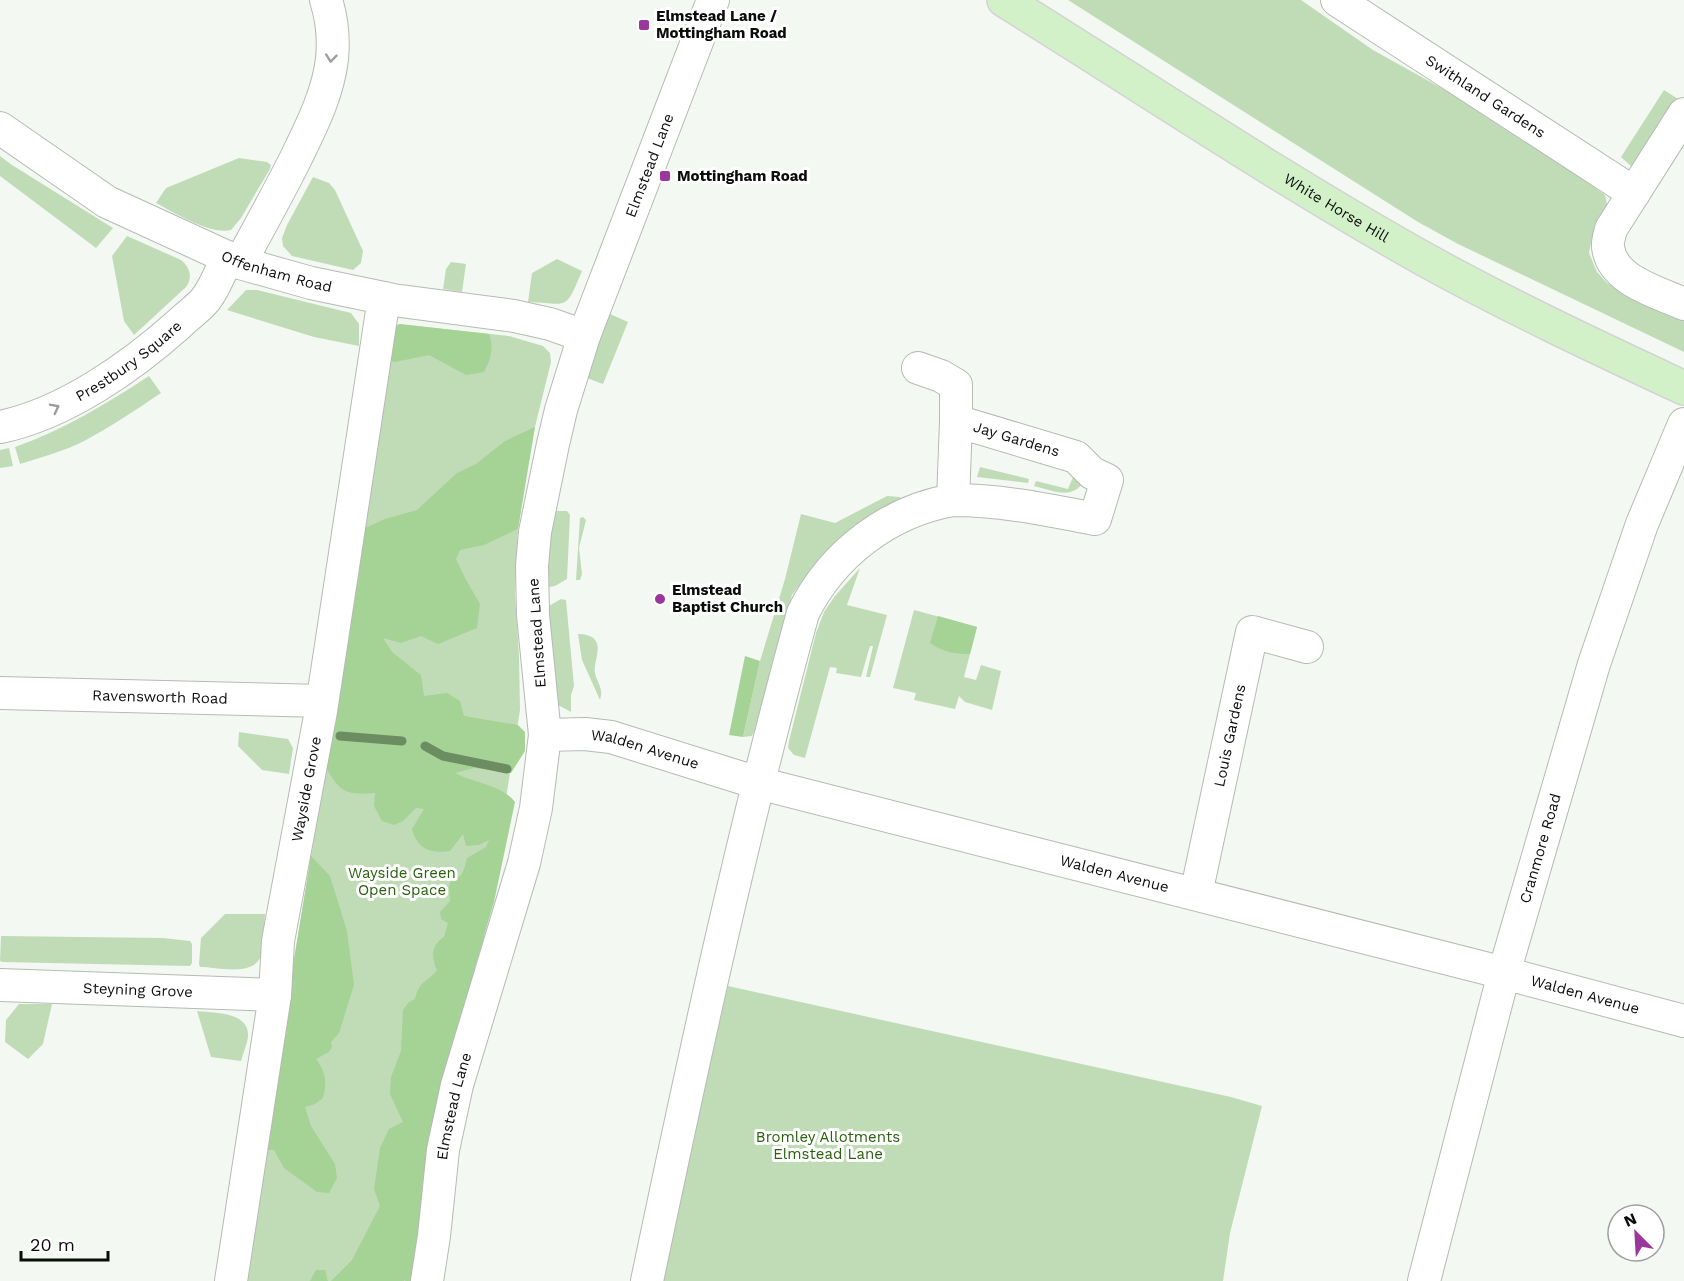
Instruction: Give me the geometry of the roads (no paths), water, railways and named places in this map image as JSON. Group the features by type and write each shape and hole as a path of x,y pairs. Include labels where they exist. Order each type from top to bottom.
{"main road":[{"name":"White Horse Hill","path":"1004,0 1326,201 1425,260 1546,323 1684,388"}],"street":[{"name":"Prestbury Square","path":"0,427 20,423 52,411 115,374 148,350 206,300 233,260 266,219 309,131 325,90 332,60 332,30 326,0"},
{"name":"Elmstead Lane","path":"435,1279 443,1150 455,1096 524,863 536,808 545,735 533,615 534,547 544,485 558,421 584,336 713,0"},
{"name":"Swithland Gardens","path":"1337,0 1634,193"},
{"path":"1684,114 1611,229 1608,247 1616,267 1632,280 1684,304"},
{"name":"Offenham Road","path":"0,128 107,202 233,260 311,283 384,298 513,316 550,324 584,336"},
{"name":"Wayside Grove","path":"231,1281 275,995 278,941 322,702 350,532 384,298"},
{"path":"918,368 941,376 956,385 956,421"},
{"name":"Jay Gardens","path":"647,1281 709,990 758,783 803,613 814,590 832,567 869,535 930,504 954,500 1008,503 1106,523 1107,480 1092,473 1076,457 956,421 954,500"},
{"name":"Cranmore Road","path":"1425,1281 1504,973 1594,664 1642,524 1684,424"},
{"name":"Louis Gardens","path":"1197,894 1252,632 1307,647"},
{"name":"Ravensworth Road","path":"0,693 322,702"},
{"name":"Walden Avenue","path":"545,735 585,734 611,737 758,783 1684,1021"},
{"name":"Steyning Grove","path":"0,985 275,995"}],"waterway":[{"path":"340,736 402,741"},
{"path":"425,746 443,756 507,769"}],"place":[{"name":"Elmstead Lane / Mottingham Road","path":"644,25"},
{"name":"Mottingham Road","path":"665,176"},
{"name":"Elmstead Baptist Church","path":"660,599"}],"park label":[{"name":"Wayside Green Open Space","path":"402,882"},
{"name":"Bromley Allotments Elmstead Lane","path":"828,1146"}]}
